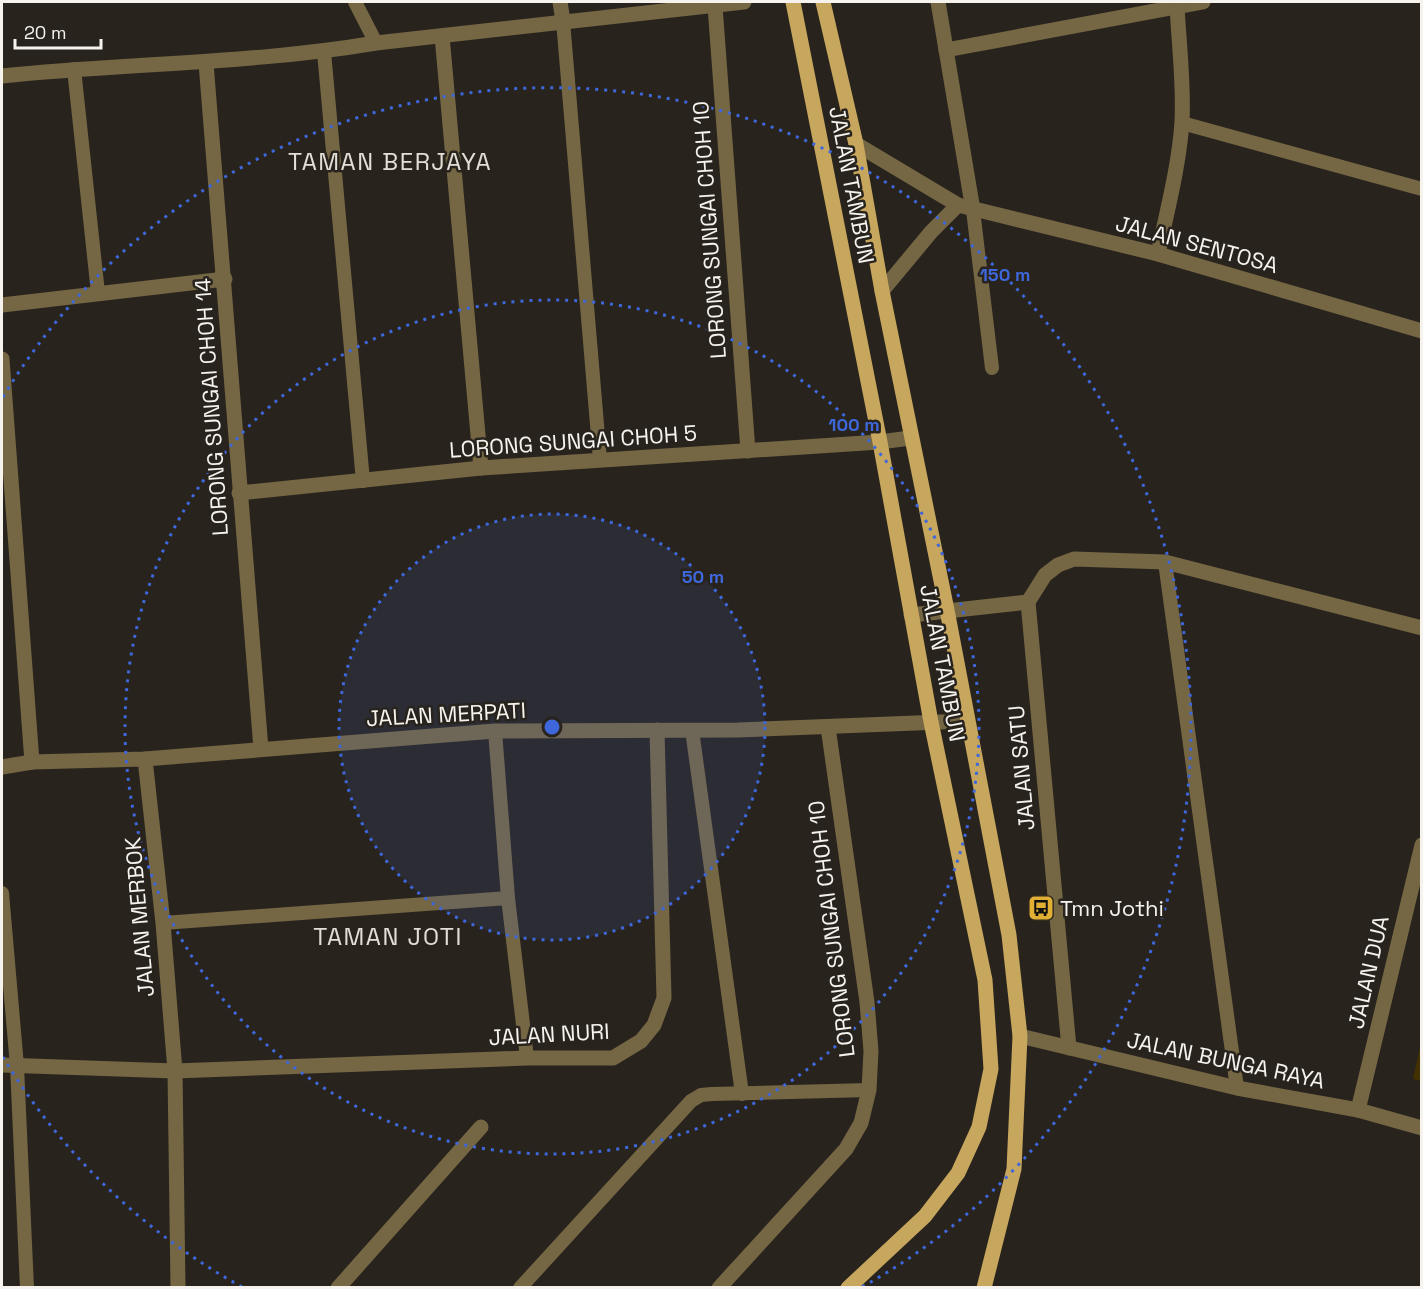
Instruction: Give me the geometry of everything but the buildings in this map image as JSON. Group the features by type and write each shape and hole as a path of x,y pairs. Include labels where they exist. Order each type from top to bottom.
{"main road":[{"name":"JALAN TAMBUN","path":"793,2 880,442 931,722 985,980 991,1069 979,1127 958,1173 925,1216 848,1287"},
{"name":"JALAN TAMBUN","path":"823,2 856,144 910,438 947,610 1009,935 1020,1036 1014,1169 984,1287"}],"street":[{"path":"560,2 563,21"},
{"path":"2,76 74,69 206,63 324,52 376,43 744,2"},
{"path":"882,291 931,232 966,207 938,2"},
{"path":"946,50 1203,2"},
{"name":"LORONG SUNGAI CHOH 10","path":"714,6 748,451"},
{"path":"1158,254 1182,123 1177,6"},
{"path":"442,36 481,468"},
{"name":"LORONG SUNGAI CHOH 14","path":"206,63 261,748"},
{"name":"JALAN SENTOSA","path":"856,144 966,207 1158,254 1422,331"},
{"path":"2,304 225,279"},
{"path":"2,359 8,542 32,762"},
{"name":"LORONG SUNGAI CHOH 5","path":"239,493 481,468 880,442 910,438"},
{"path":"911,615 1028,602 1045,574 1058,565 1074,559 1165,562 1422,628"},
{"name":"JALAN SATU","path":"1028,602 1070,1048"},
{"name":"JALAN MERPATI","path":"2,767 32,762 145,759 495,731 692,730 967,721"},
{"name":"LORONG SUNGAI CHOH 10","path":"719,1287 846,1149 861,1123 869,1090 872,1051 867,1002 828,727"},
{"name":"JALAN NURI","path":"9,1065 175,1071 527,1058 613,1058 641,1041 654,1025 664,998 657,730"},
{"name":"JALAN MERBOK","path":"145,759 163,923 175,1071 178,1287"},
{"name":"JALAN DUA","path":"1358,1110 1422,845"},
{"name":"JALAN BUNGA RAYA","path":"1020,1036 1237,1088 1358,1110 1422,1128"},
{"path":"338,1287 481,1127"}],"lane":[{"path":"355,2 376,43"},
{"path":"563,21 600,460"},
{"path":"324,52 363,481"},
{"path":"74,69 98,293"},
{"path":"1182,123 1422,189"},
{"path":"966,207 992,368"},
{"path":"1165,562 1237,1088"},
{"path":"692,730 742,1094"},
{"path":"495,731 508,898 527,1058"},
{"path":"2,893 9,1065 27,1287"},
{"path":"163,923 508,898"},
{"path":"520,1287 691,1101 701,1095 869,1090"}],"shaded area":[{"path":"1421,1043 1421,1081 1413,1079"}],"place":[{"name":"Tmn Jothi","path":"1041,908"}],"district":[{"name":"TAMAN BERJAYA","path":"390,161"},
{"name":"TAMAN JOTI","path":"388,936"}]}
